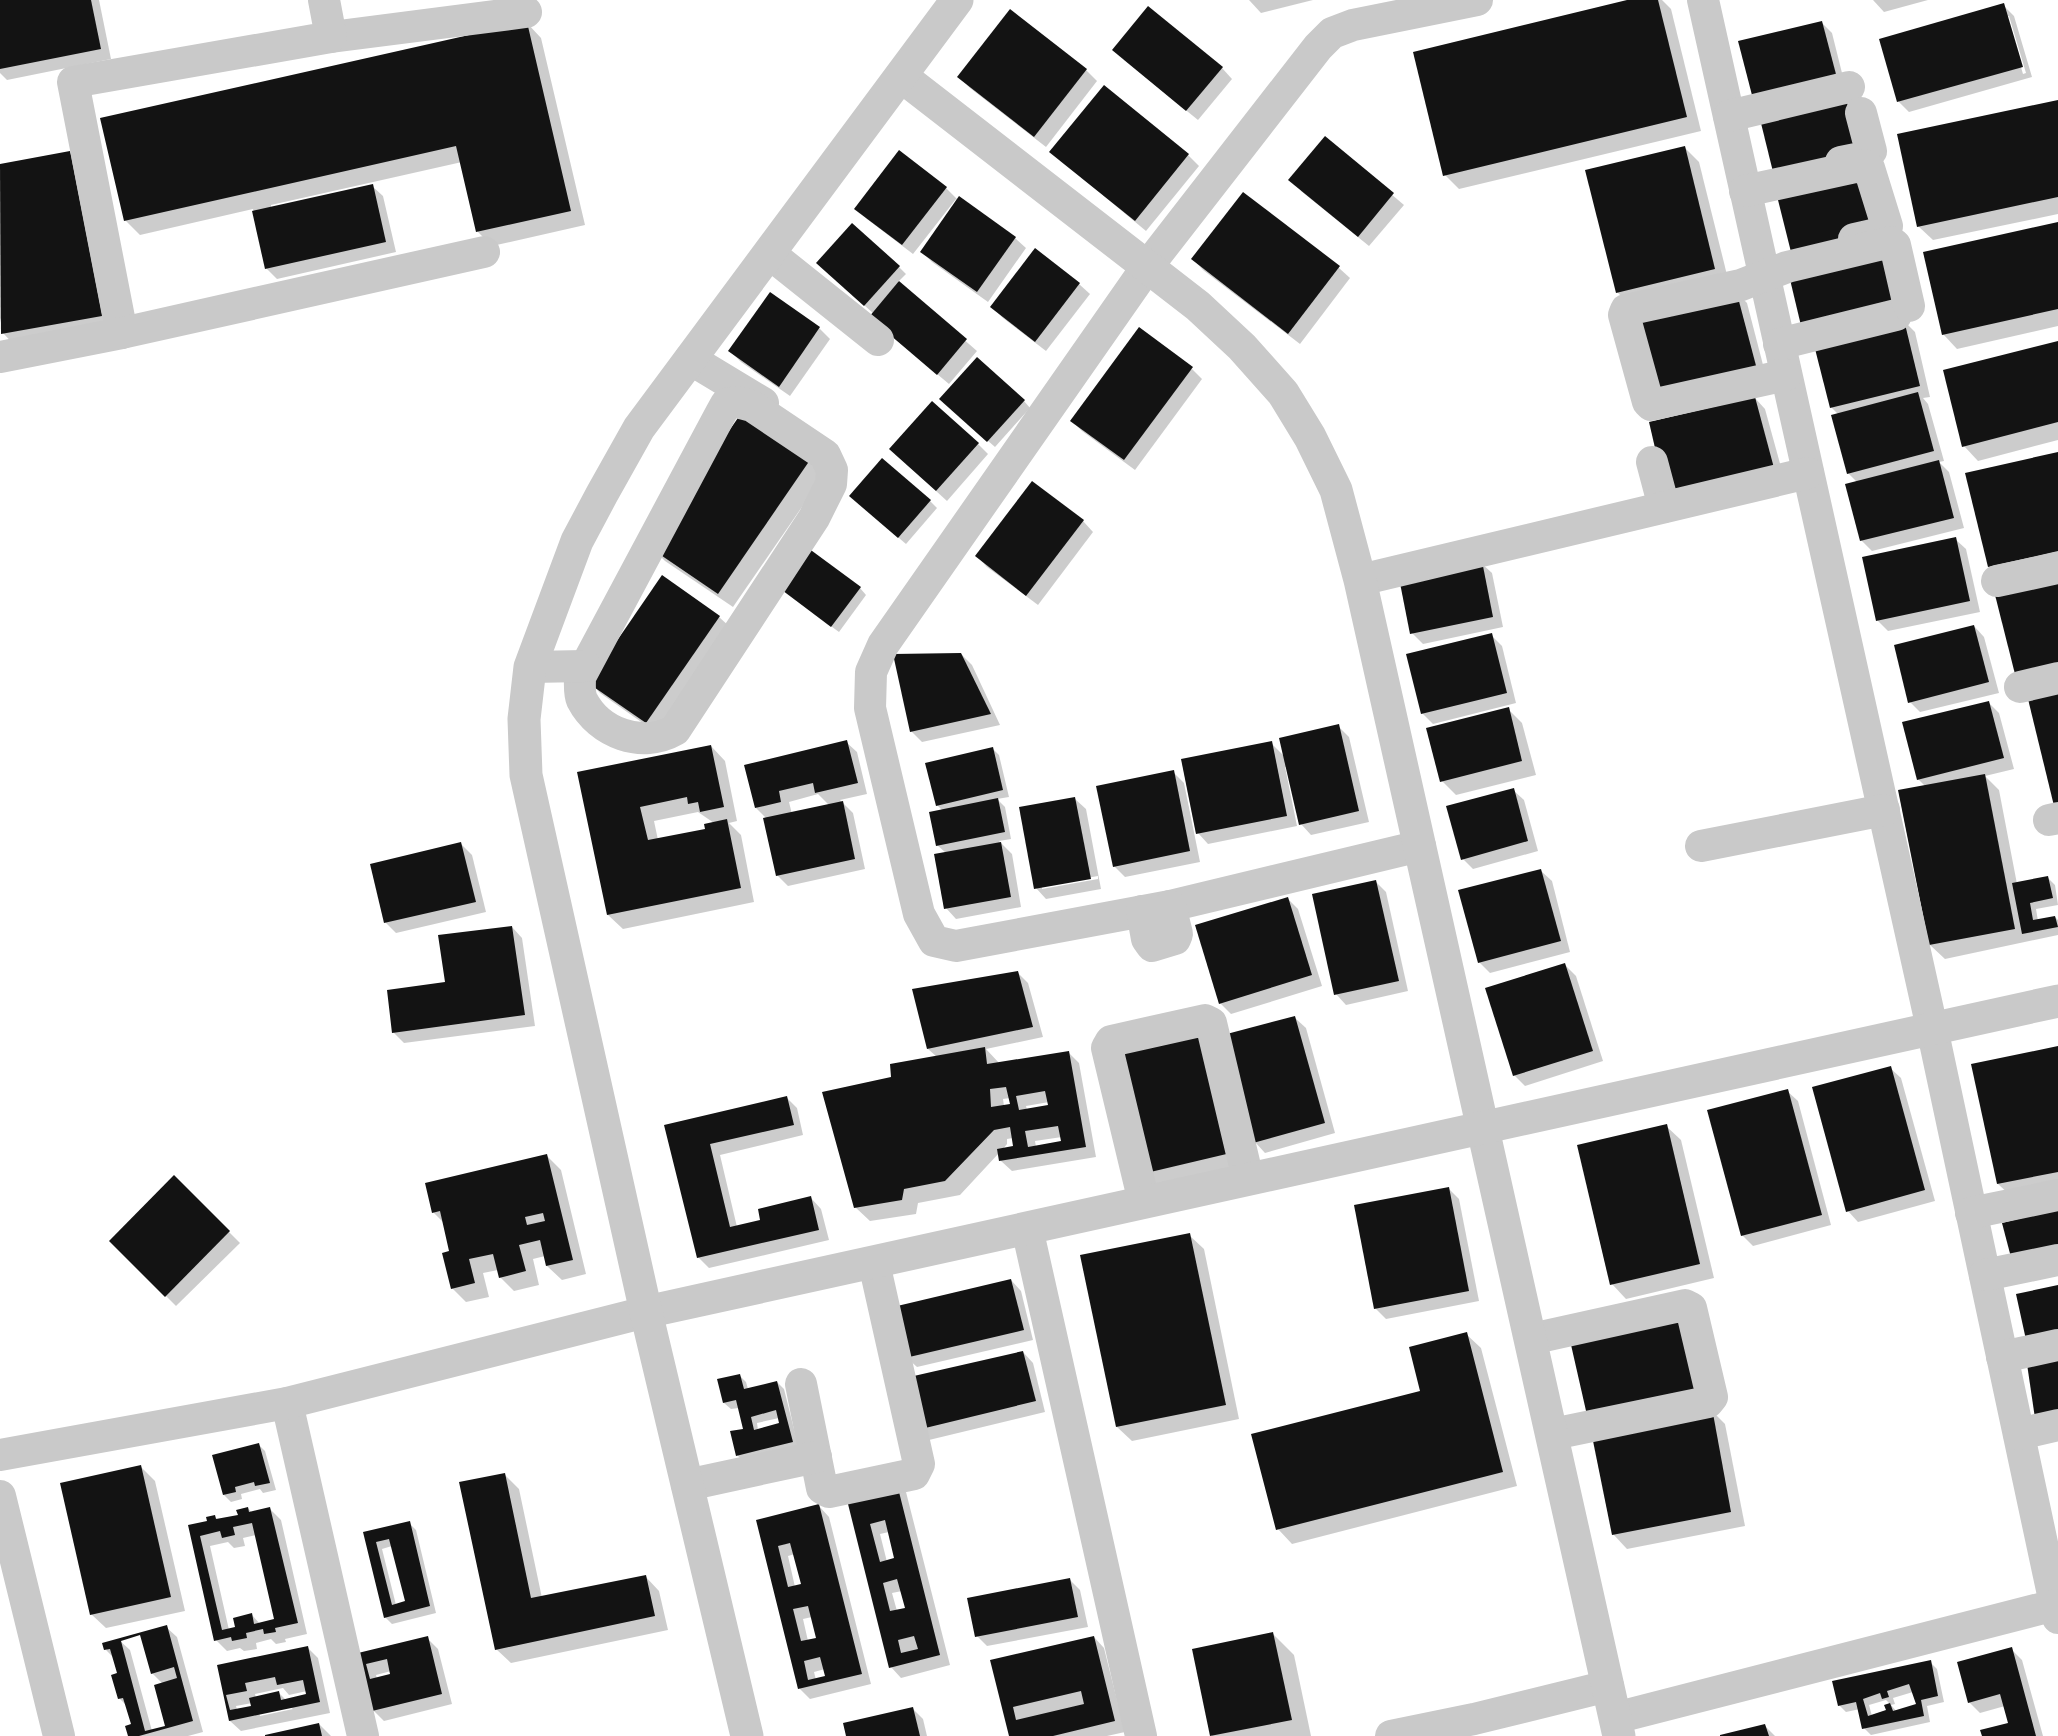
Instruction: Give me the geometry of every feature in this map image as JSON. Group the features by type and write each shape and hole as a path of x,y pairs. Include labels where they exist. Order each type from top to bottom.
{"street":[{"path":"324,0 331,37"},
{"path":"747,1736 645,1312 526,775 524,719 530,666 577,541 639,428 957,0"},
{"path":"1420,846 1156,908 956,946 934,941 919,914 870,708 871,672 883,645 1147,267 1306,62 1332,33 1353,25 1477,0"},
{"path":"901,76 1197,306 1242,347 1283,393 1310,437 1336,490 1360,580 1617,1727 2057,1612 1932,1028 1703,0"},
{"path":"122,333 73,82 331,37 526,12"},
{"path":"1729,116 1855,100 1871,151 1866,157 1745,188"},
{"path":"1745,188 1864,165 1869,168 1887,226 1886,232 1762,269 1741,285 1626,310 1624,315 1648,402 1651,405 1787,380"},
{"path":"1762,269 1787,267 1891,242 1895,245 1903,311 1779,344"},
{"path":"0,357 122,333 484,252"},
{"path":"769,253 878,340"},
{"path":"690,359 782,414"},
{"path":"1646,415 1763,392 1787,380"},
{"path":"737,402 752,406 825,455 832,470 831,484 814,518 675,730 664,736 642,738 616,734 599,721 582,699 579,689 580,677 585,666 726,404 737,402"},
{"path":"1652,462 1664,507"},
{"path":"1360,580 1808,473"},
{"path":"1997,581 2058,568"},
{"path":"530,666 585,666"},
{"path":"2036,690 2058,678"},
{"path":"1701,846 1884,810"},
{"path":"0,1455 287,1403 645,1312 2058,1001"},
{"path":"1144,1202 1107,1048 1111,1041 1195,1022 1205,1020 1211,1023 1248,1179"},
{"path":"1971,1213 2058,1195"},
{"path":"1026,1228 1141,1736"},
{"path":"1985,1275 2058,1260"},
{"path":"801,1384 822,1488 829,1492 914,1474 919,1464 874,1263"},
{"path":"1531,1339 1685,1305 1691,1308 1712,1397 1708,1402 1552,1434"},
{"path":"2003,1362 2058,1345"},
{"path":"2003,1362 2058,1354"},
{"path":"287,1403 363,1736"},
{"path":"2019,1434 2058,1425"},
{"path":"687,1485 816,1457"},
{"path":"0,1496 59,1736"},
{"path":"1391,1736 1474,1719 1608,1686"}],"building":[{"path":"0,0 91,0 101,49 0,69"},
{"path":"1627,0 1658,0 1687,117 1443,176 1413,52"},
{"path":"2004,3 2023,67 1897,102 1879,39"},
{"path":"1148,6 1223,67 1186,111 1112,50"},
{"path":"1010,9 1087,69 1034,137 957,77"},
{"path":"1822,21 1837,78 1753,99 1738,41"},
{"path":"527,22 571,211 476,232 456,146 124,221 100,118"},
{"path":"1104,85 1189,154 1135,221 1049,152"},
{"path":"1845,94 1860,154 1774,176 1759,115"},
{"path":"2058,100 2058,197 1917,227 1897,134"},
{"path":"1325,136 1394,193 1358,237 1288,180"},
{"path":"1685,146 1715,269 1616,293 1585,170"},
{"path":"899,150 947,187 902,245 854,209"},
{"path":"70,151 102,316 1,334 0,164"},
{"path":"1867,169 1882,229 1791,252 1776,192"},
{"path":"373,184 386,242 265,269 252,211"},
{"path":"1243,192 1340,266 1288,334 1191,259"},
{"path":"959,196 1016,237 977,292 920,252"},
{"path":"2058,222 2058,309 1942,335 1923,252"},
{"path":"852,223 900,266 864,306 816,263"},
{"path":"1035,248 1080,283 1035,342 990,307"},
{"path":"1883,249 1898,313 1803,334 1788,271"},
{"path":"899,281 967,339 937,375 869,317"},
{"path":"1736,290 1759,377 1652,402 1630,314"},
{"path":"770,292 820,327 779,387 728,351"},
{"path":"1904,320 1920,386 1830,408 1813,341"},
{"path":"1139,327 1193,367 1124,460 1070,421"},
{"path":"2058,341 2058,422 1962,447 1943,370"},
{"path":"977,357 1025,400 987,442 939,399"},
{"path":"1918,392 1934,451 1847,474 1831,415"},
{"path":"1755,397 1774,468 1665,491 1649,422"},
{"path":"932,401 979,443 936,491 889,449"},
{"path":"742,412 810,460 718,594 649,547"},
{"path":"2058,452 2058,551 1988,567 1965,473"},
{"path":"882,458 931,500 898,538 849,496"},
{"path":"1939,460 1954,518 1860,541 1845,484"},
{"path":"1032,481 1084,520 1026,596 975,556"},
{"path":"1956,537 1970,601 1876,621 1862,557"},
{"path":"804,545 861,587 831,627 774,584"},
{"path":"1482,561 1493,617 1410,634 1399,578"},
{"path":"2058,573 2058,672 2017,682 1993,587"},
{"path":"662,575 720,616 646,723 588,683"},
{"path":"1974,625 1989,682 1908,703 1894,645"},
{"path":"1492,633 1507,693 1421,714 1406,654"},
{"path":"961,653 991,714 910,732 893,654"},
{"path":"2058,692 2058,809 2055,810 2028,699"},
{"path":"1989,701 2004,758 1917,780 1902,722"},
{"path":"1509,707 1522,761 1440,782 1426,728"},
{"path":"1339,724 1359,811 1299,825 1279,738"},
{"path":"847,740 858,783 815,793 813,783 779,791 781,802 755,808 744,765"},
{"path":"1272,741 1287,816 1196,834 1181,759"},
{"path":"711,745 724,807 700,812 698,802 688,804 687,797 640,807 648,840 705,829 704,824 727,819 741,888 607,915 577,772"},
{"path":"993,747 1003,790 936,806 925,763"},
{"path":"1174,770 1190,851 1113,867 1096,786"},
{"path":"1985,774 2015,929 1929,945 1898,790"},
{"path":"1514,788 1528,841 1461,860 1446,806"},
{"path":"1075,797 1091,879 1034,889 1019,807"},
{"path":"998,798 1005,832 936,846 929,812"},
{"path":"843,801 855,859 776,876 763,818"},
{"path":"461,842 476,902 384,923 370,864"},
{"path":"1001,842 1011,897 944,909 934,854"},
{"path":"1541,869 1561,941 1478,963 1458,890"},
{"path":"2048,876 2053,898 2030,903 2033,920 2055,916 2058,927 2022,934 2012,883"},
{"path":"1376,880 1399,981 1334,995 1312,894"},
{"path":"1288,897 1312,975 1219,1004 1195,925"},
{"path":"512,926 525,1015 392,1033 387,990 445,982 438,935"},
{"path":"1565,963 1593,1051 1513,1076 1485,988"},
{"path":"1018,971 1033,1027 927,1049 912,989"},
{"path":"1295,1016 1325,1123 1253,1143 1223,1035"},
{"path":"1207,1027 1235,1152 1142,1174 1111,1047"},
{"path":"2058,1046 2058,1172 1997,1184 1971,1064"},
{"path":"985,1047 987,1064 1069,1051 1086,1147 999,1161 997,1149 1013,1146 1010,1127 994,1130 945,1181 904,1189 902,1200 854,1208 822,1092 891,1077 890,1064","holes":["1006,1087 1010,1104 991,1107 990,1089","1045,1091 1048,1105 1019,1110 1016,1096","1058,1126 1061,1141 1028,1147 1025,1131"]},
{"path":"1891,1066 1925,1190 1846,1212 1812,1087"},
{"path":"1788,1089 1822,1215 1741,1236 1707,1110"},
{"path":"787,1096 794,1125 710,1144 730,1227 760,1220 758,1209 811,1196 819,1230 697,1258 664,1125"},
{"path":"1667,1124 1700,1264 1610,1285 1577,1145"},
{"path":"547,1154 573,1260 546,1266 540,1240 519,1245 526,1271 499,1278 493,1254 469,1259 475,1283 451,1289 442,1253 449,1251 440,1211 432,1213 425,1183","holes":["543,1213 545,1221 527,1225 525,1217"]},
{"path":"174,1175 230,1231 165,1297 109,1241"},
{"path":"1449,1187 1469,1291 1374,1309 1354,1205"},
{"path":"2058,1209 2058,1254 2013,1265 2002,1223"},
{"path":"1190,1233 1226,1405 1116,1427 1080,1255"},
{"path":"1011,1279 1024,1330 905,1358 893,1307"},
{"path":"2058,1285 2058,1342 2028,1349 2016,1294"},
{"path":"1686,1311 1706,1398 1589,1424 1569,1336"},
{"path":"1467,1332 1503,1472 1276,1530 1251,1434 1420,1391 1409,1347"},
{"path":"1023,1351 1036,1401 917,1430 905,1378"},
{"path":"2058,1358 2058,1420 2036,1425 2027,1364"},
{"path":"740,1374 744,1389 777,1381 793,1442 736,1456 730,1431 743,1429 736,1400 723,1403 717,1379","holes":["776,1410 779,1423 754,1430 751,1417"]},
{"path":"1712,1408 1731,1512 1612,1535 1591,1431"},
{"path":"259,1443 270,1483 255,1486 254,1482 235,1487 236,1492 223,1495 212,1455"},
{"path":"141,1465 171,1597 90,1615 60,1483"},
{"path":"505,1473 531,1598 646,1575 655,1616 495,1650 459,1482"},
{"path":"896,1480 940,1655 889,1668 845,1492","holes":["885,1520 894,1558 880,1562 870,1524","897,1579 905,1608 890,1611 883,1583","914,1636 918,1649 901,1653 898,1640"]},
{"path":"819,1504 862,1674 798,1689 756,1520","holes":["790,1543 801,1584 788,1587 778,1546","808,1606 816,1638 801,1641 793,1609","820,1657 825,1676 808,1680 804,1661"]},
{"path":"248,1507 249,1512 270,1507 298,1623 275,1628 276,1632 264,1634 263,1629 246,1633 247,1638 232,1641 231,1637 214,1641 188,1525 207,1521 206,1517 215,1515 216,1519 238,1515 236,1510","holes":["252,1523 274,1619 254,1624 252,1613 233,1618 235,1627 222,1630 200,1536 220,1531 222,1538 235,1535 233,1527"]},
{"path":"410,1521 430,1606 384,1618 363,1532","holes":["389,1539 405,1601 392,1605 376,1542"]},
{"path":"1070,1578 1078,1617 975,1637 967,1598"},
{"path":"167,1625 193,1721 139,1736 128,1736 125,1726 131,1724 123,1698 118,1699 111,1675 117,1673 110,1649 104,1650 102,1643","holes":["140,1635 151,1674 174,1667 177,1678 154,1685 165,1726 145,1731 121,1641"]},
{"path":"1273,1632 1292,1720 1210,1736 1192,1649"},
{"path":"428,1636 442,1694 372,1711 358,1653","holes":["387,1659 390,1674 370,1679 366,1664"]},
{"path":"1094,1636 1115,1721 1053,1736 1009,1736 990,1660","holes":["1081,1691 1084,1704 1016,1720 1013,1707"]},
{"path":"308,1646 320,1702 229,1721 217,1665","holes":["275,1677 277,1685 303,1680 306,1694 281,1700 279,1691 249,1698 251,1706 230,1710 226,1695 247,1691 245,1683"]},
{"path":"2012,1647 2036,1736 1982,1736 1980,1730 2008,1723 2000,1694 1968,1703 1957,1662"},
{"path":"1931,1660 1938,1696 1921,1700 1924,1716 1862,1729 1856,1702 1838,1706 1832,1681","holes":["1909,1684 1916,1704 1893,1711 1890,1703 1884,1705 1886,1710 1868,1716 1863,1699 1880,1693 1882,1699 1889,1697 1887,1691"]},
{"path":"913,1707 920,1736 846,1736 843,1723"},
{"path":"319,1723 322,1736 265,1736 265,1735"},
{"path":"1765,1724 1769,1736 1720,1736 1720,1735"}]}
